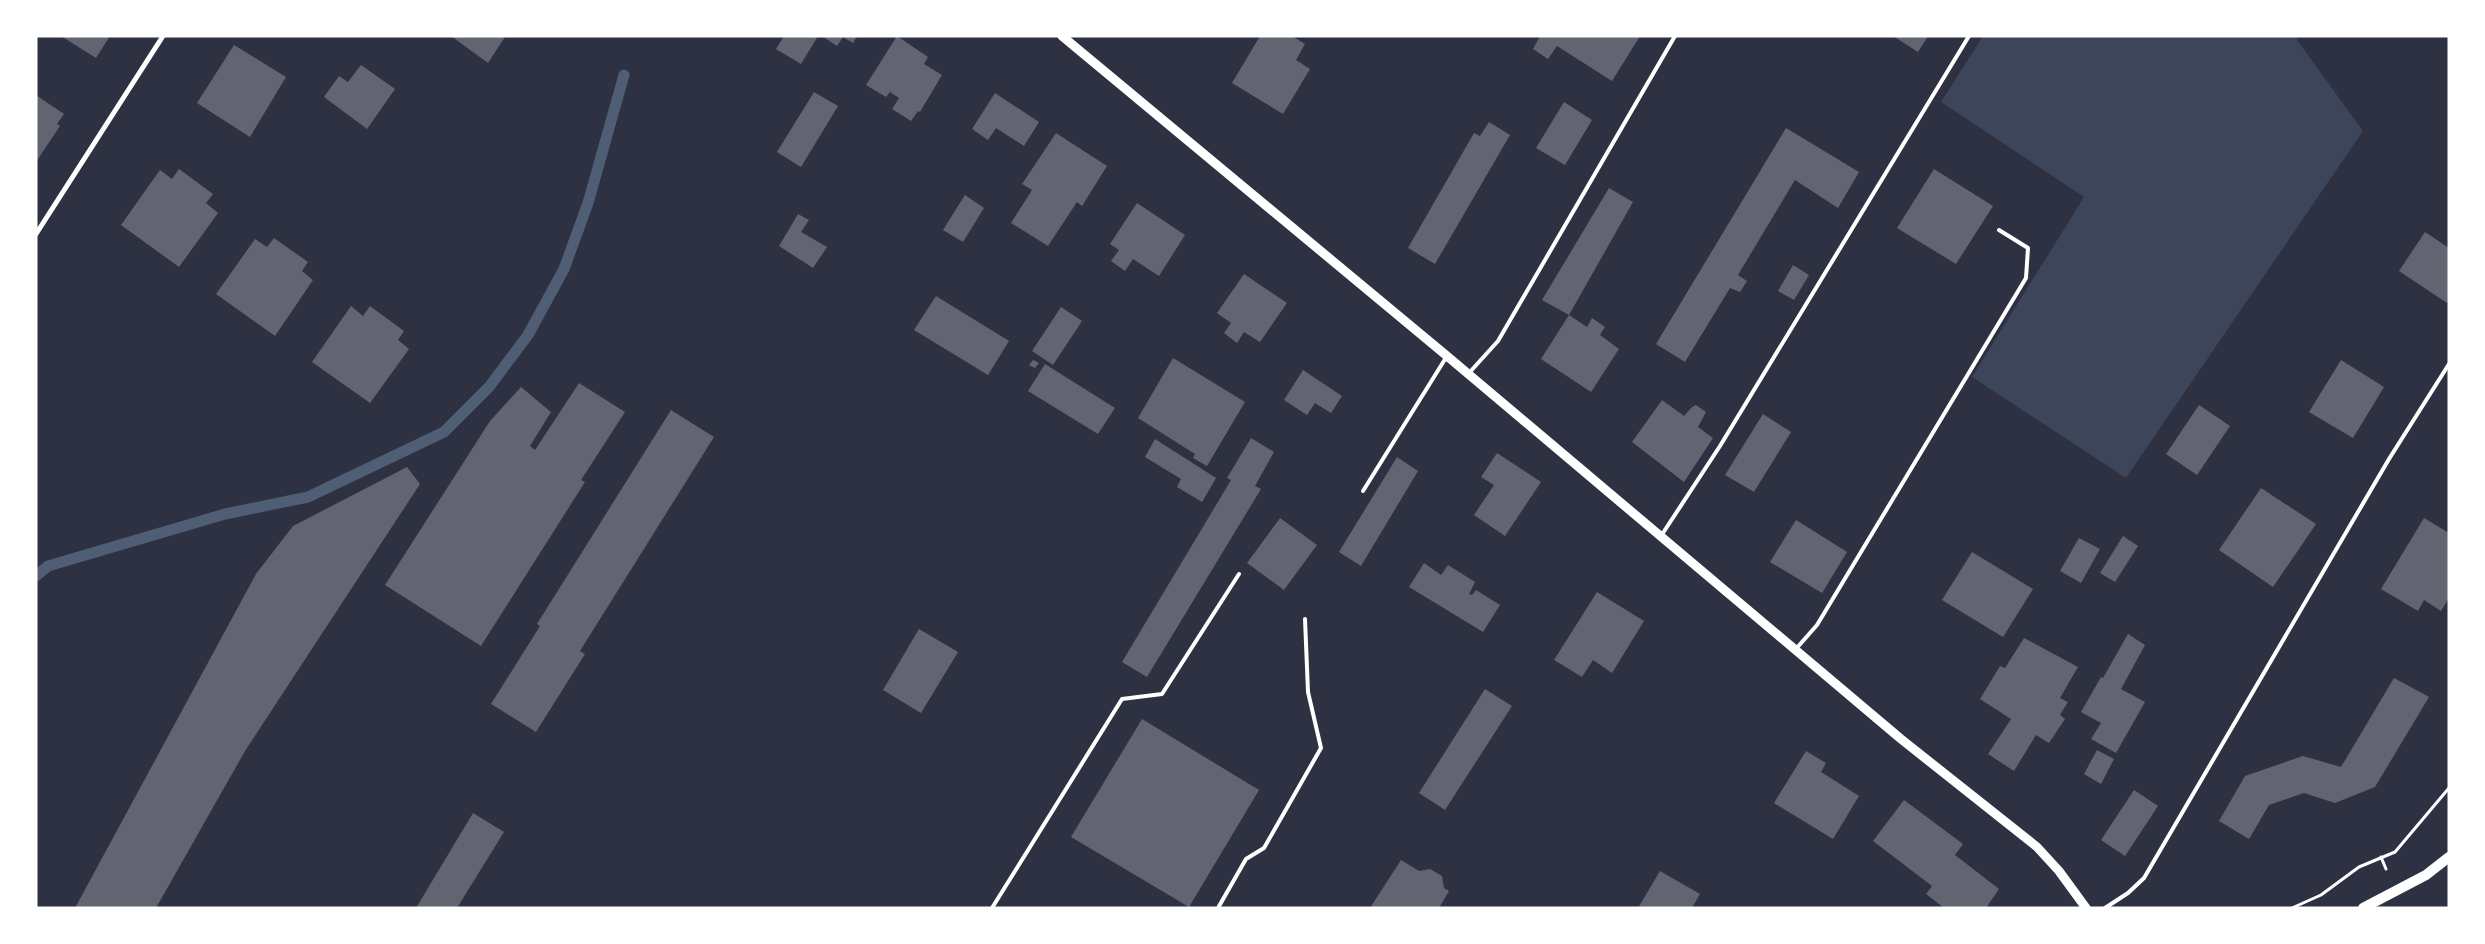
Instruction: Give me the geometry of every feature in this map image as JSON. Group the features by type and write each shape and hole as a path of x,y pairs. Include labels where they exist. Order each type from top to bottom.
{"main road":[{"path":"2362,908 2426,874 2449,857"}],"street":[{"path":"36,234 163,36"},
{"path":"1062,36 1447,356 1795,650 2037,847 2059,871 2086,908"}],"lane":[{"path":"1468,374 1498,341 1675,36"},
{"path":"1661,536 1720,446 1969,36"},
{"path":"1795,650 1818,625 2026,278 2028,248 1999,230"},
{"path":"1363,491 1447,356"},
{"path":"2105,908 2128,893 2144,878 2389,459 2449,364"},
{"path":"992,908 1122,699 1162,694 1239,574"},
{"path":"1218,908 1246,859 1264,848 1321,748 1308,692 1305,620"}],"path":[{"path":"2292,908 2321,895 2360,867 2395,852 2449,788"}],"shaded area":[{"path":"1983,36 2299,36 2297,40 2363,131 2126,478 1972,377 2084,197 1941,102"}],"building":[{"path":"61,36 110,36 96,58"},
{"path":"451,36 504,36 505,37 488,63"},
{"path":"784,36 818,36 801,64 776,49"},
{"path":"822,36 857,36 853,43 843,37 837,46"},
{"path":"897,36 928,57 924,64 942,75 920,112 918,111 911,121 892,109 899,98 890,92 886,97 866,85"},
{"path":"1260,36 1292,36 1305,44 1296,60 1310,69 1283,114 1232,83"},
{"path":"1540,36 1640,36 1612,81 1557,46 1548,59 1533,49"},
{"path":"1893,36 1928,36 1918,52"},
{"path":"234,45 286,77 250,137 197,103"},
{"path":"361,65 395,89 367,129 324,97 339,76 348,82"},
{"path":"814,92 838,106 801,167 777,152"},
{"path":"995,93 1039,122 1024,146 996,128 988,140 972,129"},
{"path":"36,95 64,114 57,124 60,126 36,162"},
{"path":"1564,102 1592,120 1565,165 1536,148"},
{"path":"1489,122 1510,135 1435,264 1408,248 1474,133 1480,136"},
{"path":"1786,128 1859,172 1838,208 1795,180 1738,275 1747,281 1740,292 1730,288 1685,362 1656,344"},
{"path":"1056,133 1107,166 1082,206 1077,202 1048,246 1011,223 1032,190 1022,184"},
{"path":"179,169 213,194 206,203 218,213 179,267 121,225 160,170 172,179"},
{"path":"1934,169 1993,206 1956,264 1897,228"},
{"path":"1609,188 1633,202 1569,315 1542,300"},
{"path":"965,195 984,208 963,242 943,230"},
{"path":"1137,203 1185,235 1159,276 1133,259 1125,271 1111,261 1119,250 1110,244"},
{"path":"798,214 809,220 801,232 827,247 813,268 779,246"},
{"path":"2425,232 2449,248 2449,299 2447,303 2399,271"},
{"path":"274,238 308,262 302,271 313,280 275,336 216,294 255,239 267,247"},
{"path":"1793,265 1809,275 1794,300 1778,291"},
{"path":"1244,274 1287,303 1260,342 1244,332 1237,343 1224,333 1231,323 1217,313"},
{"path":"936,296 1009,341 988,375 914,330"},
{"path":"351,306 363,316 370,306 404,331 398,340 409,349 370,403 312,362"},
{"path":"1061,307 1082,321 1053,365 1032,351"},
{"path":"1569,315 1587,327 1592,318 1605,327 1600,335 1619,349 1591,392 1541,359"},
{"path":"1173,358 1245,402 1207,466 1193,458 1195,454 1138,418"},
{"path":"1033,360 1039,363 1035,368 1029,365"},
{"path":"2341,360 2384,387 2353,438 2309,412"},
{"path":"1045,364 1115,408 1098,434 1028,391"},
{"path":"1303,370 1342,396 1331,413 1315,403 1307,415 1284,400"},
{"path":"579,383 625,412 581,480 585,482 481,646 385,585 490,421 521,387 551,412 530,446 535,450"},
{"path":"1662,400 1684,416 1696,405 1706,412 1698,427 1713,438 1684,482 1632,442"},
{"path":"2199,405 2230,426 2197,475 2166,454"},
{"path":"671,410 714,437 580,651 585,654 536,732 491,704 540,626 537,624"},
{"path":"1763,414 1791,432 1754,492 1725,475"},
{"path":"1251,438 1274,452 1255,486 1261,489 1147,677 1122,662 1231,480 1227,478"},
{"path":"1155,439 1216,478 1202,502 1177,487 1181,479 1145,457"},
{"path":"1497,453 1541,482 1505,536 1474,515 1494,485 1481,477"},
{"path":"1397,457 1418,471 1361,566 1339,552"},
{"path":"407,467 420,484 245,751 156,908 75,908 256,574 293,526"},
{"path":"2261,488 2316,524 2273,587 2219,550"},
{"path":"1280,518 1317,545 1284,590 1247,563"},
{"path":"2424,518 2449,533 2449,598 2441,611 2424,600 2418,611 2381,589"},
{"path":"1796,520 1847,552 1822,593 1770,562"},
{"path":"2123,536 2138,546 2115,582 2100,573"},
{"path":"2079,538 2100,549 2081,583 2060,571"},
{"path":"1972,552 2033,589 2003,637 1942,600"},
{"path":"1424,563 1441,575 1448,565 1475,582 1469,594 1472,595 1476,590 1500,605 1483,632 1409,587"},
{"path":"1597,592 1644,621 1612,673 1593,660 1582,677 1554,660"},
{"path":"919,629 958,652 921,713 883,690"},
{"path":"2128,634 2145,645 2121,689 2145,702 2116,753 2091,739 2101,723 2081,712"},
{"path":"2024,638 2078,667 2060,698 2068,702 2060,715 2065,719 2049,743 2036,735 2014,771 1988,754 2011,719 1980,699 2000,666 2005,668"},
{"path":"2394,678 2429,697 2375,787 2335,803 2304,793 2269,805 2249,839 2219,821 2245,776 2303,756 2341,767"},
{"path":"1485,689 1512,706 1445,810 1419,793"},
{"path":"1142,719 1259,790 1189,907 1071,837"},
{"path":"2097,750 2114,759 2101,784 2084,774"},
{"path":"1806,751 1826,763 1821,772 1859,796 1833,839 1774,803"},
{"path":"2134,790 2158,806 2125,856 2101,840"},
{"path":"1904,800 1963,844 1955,855 1999,889 1986,908 1944,908 1926,894 1932,886 1873,841"},
{"path":"473,813 504,832 457,908 416,908"},
{"path":"1401,860 1419,871 1430,869 1442,876 1444,888 1449,891 1439,908 1370,908"},
{"path":"1660,871 1700,894 1692,908 1638,908"}],"waterway":[{"path":"36,576 48,566 225,514 308,497 444,432 489,387 528,335 564,269 588,203 624,75"}]}
